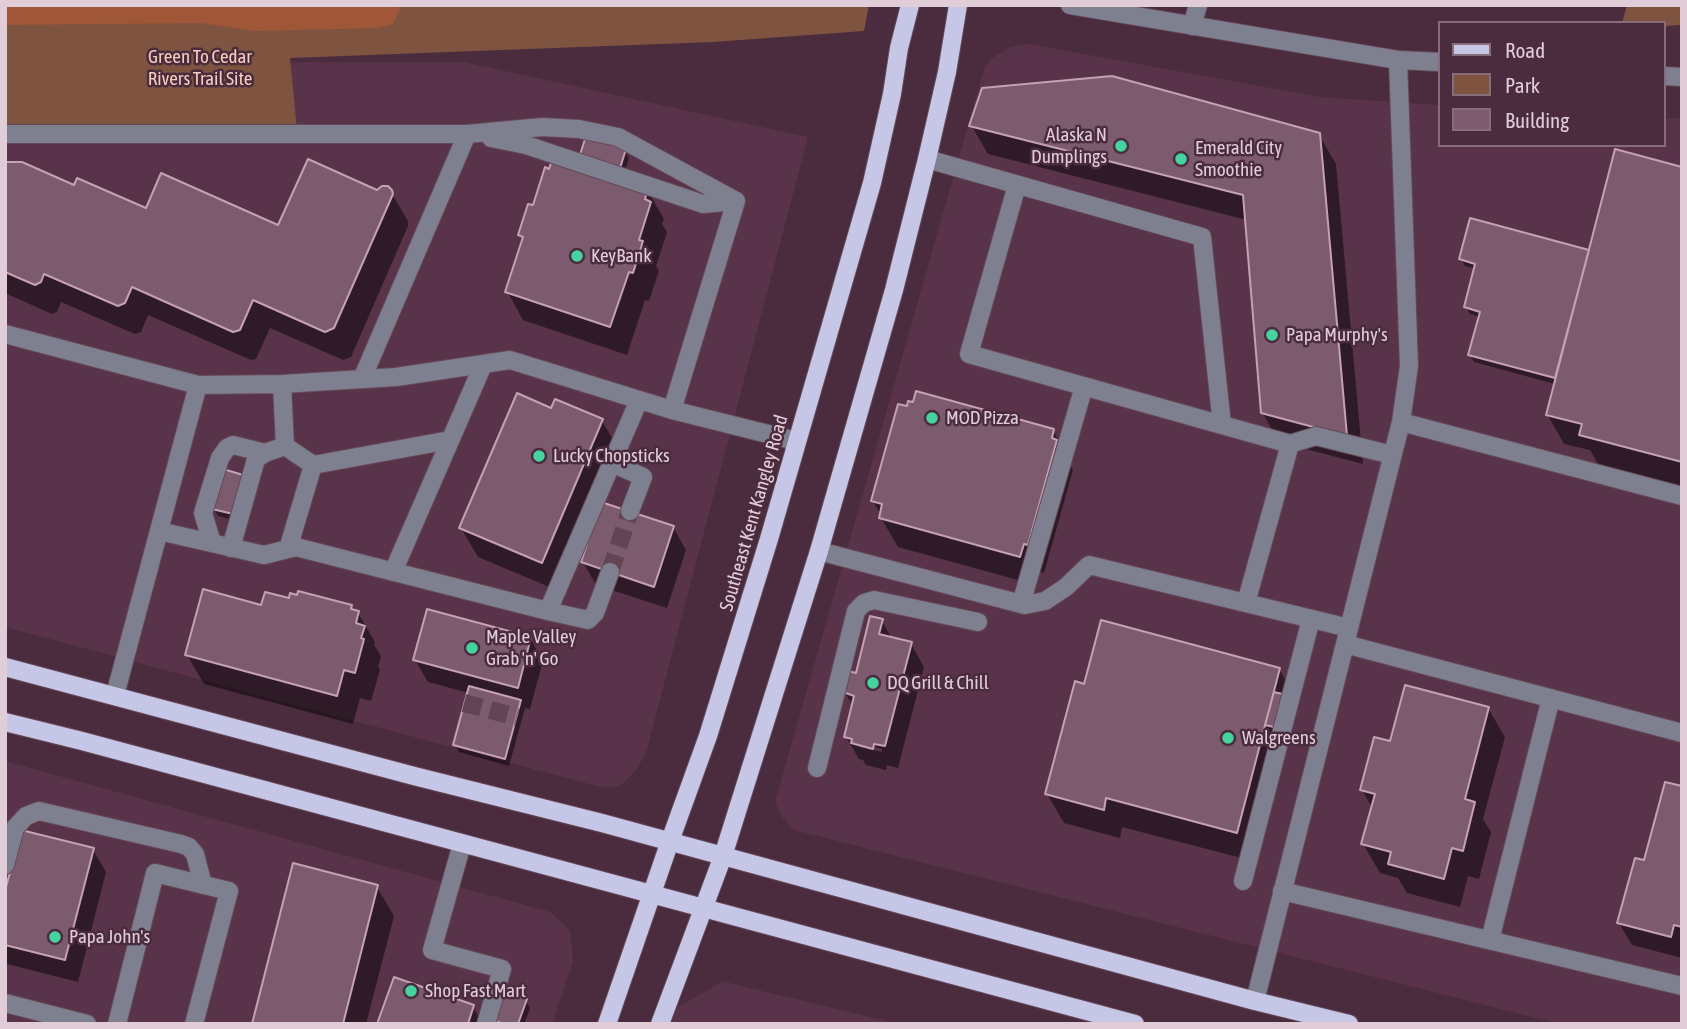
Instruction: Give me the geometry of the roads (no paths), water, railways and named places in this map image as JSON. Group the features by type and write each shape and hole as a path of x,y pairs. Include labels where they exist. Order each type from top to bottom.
{"main road":[{"name":"Southeast Kent Kangley Road","path":"607,1024 708,736 769,538 872,183 910,5"},
{"path":"660,1024 723,856 818,551 890,303 927,159 947,72 958,5"},
{"path":"5,667 670,841 1255,1001 1349,1024"},
{"path":"5,722 1135,1024"}],"street":[{"path":"1070,5 1398,60 1438,62"},
{"path":"1192,26 1198,5"},
{"path":"1255,1001 1401,422 1409,366 1398,60"},
{"path":"5,134 467,134 542,127 579,129 618,137 736,201"},
{"path":"467,134 526,145 703,204 736,201"},
{"path":"362,379 467,134"},
{"path":"927,159 1202,237 1222,425"},
{"path":"1017,185 969,354 1290,444 1316,436 1392,455"},
{"path":"672,410 736,201"},
{"path":"5,334 198,385 282,384 396,377 510,360 672,410 796,442"},
{"path":"393,572 483,365"},
{"path":"282,384 285,446"},
{"path":"115,695 198,385"},
{"path":"1021,604 1084,386"},
{"path":"548,611 639,400"},
{"path":"1401,422 1682,496"},
{"path":"285,446 313,465 450,440"},
{"path":"1246,603 1290,444"},
{"path":"212,543 203,513 220,458 227,448 233,445 265,453"},
{"path":"231,548 256,459 285,446"},
{"path":"612,463 643,477 630,512"},
{"path":"288,549 313,465"},
{"path":"159,531 264,555 296,547 588,620 595,613 610,572"},
{"path":"818,551 1025,606 1045,601 1066,587 1088,565 1311,619 1347,636 1551,698 1682,733"},
{"path":"817,768 856,611 864,603 874,600 978,622"},
{"path":"1242,881 1311,619"},
{"path":"1490,940 1551,698"},
{"path":"5,865 15,828 26,816 39,811 189,847 195,854 203,885"},
{"path":"462,844 432,950 502,969 486,1024"},
{"path":"117,1024 155,873 229,891 194,1024"},
{"path":"1282,891 1682,986"},
{"path":"5,1003 87,1024"}],"tunnel":[{"path":"610,572 630,511"},
{"path":"464,703 517,717"}],"place":[{"name":"Alaska N Dumplings","path":"1121,146"},
{"name":"Emerald City Smoothie","path":"1181,159"},
{"name":"KeyBank","path":"577,256"},
{"name":"Papa Murphy's","path":"1272,335"},
{"name":"MOD Pizza","path":"932,418"},
{"name":"Lucky Chopsticks","path":"539,456"},
{"name":"Maple Valley Grab 'n' Go","path":"472,648"},
{"name":"DQ Grill & Chill","path":"873,683"},
{"name":"Walgreens","path":"1228,738"},
{"name":"Papa John's","path":"55,937"},
{"name":"Shop Fast Mart","path":"411,991"}],"park label":[{"name":"Green To Cedar Rivers Trail Site","path":"200,68"}]}
